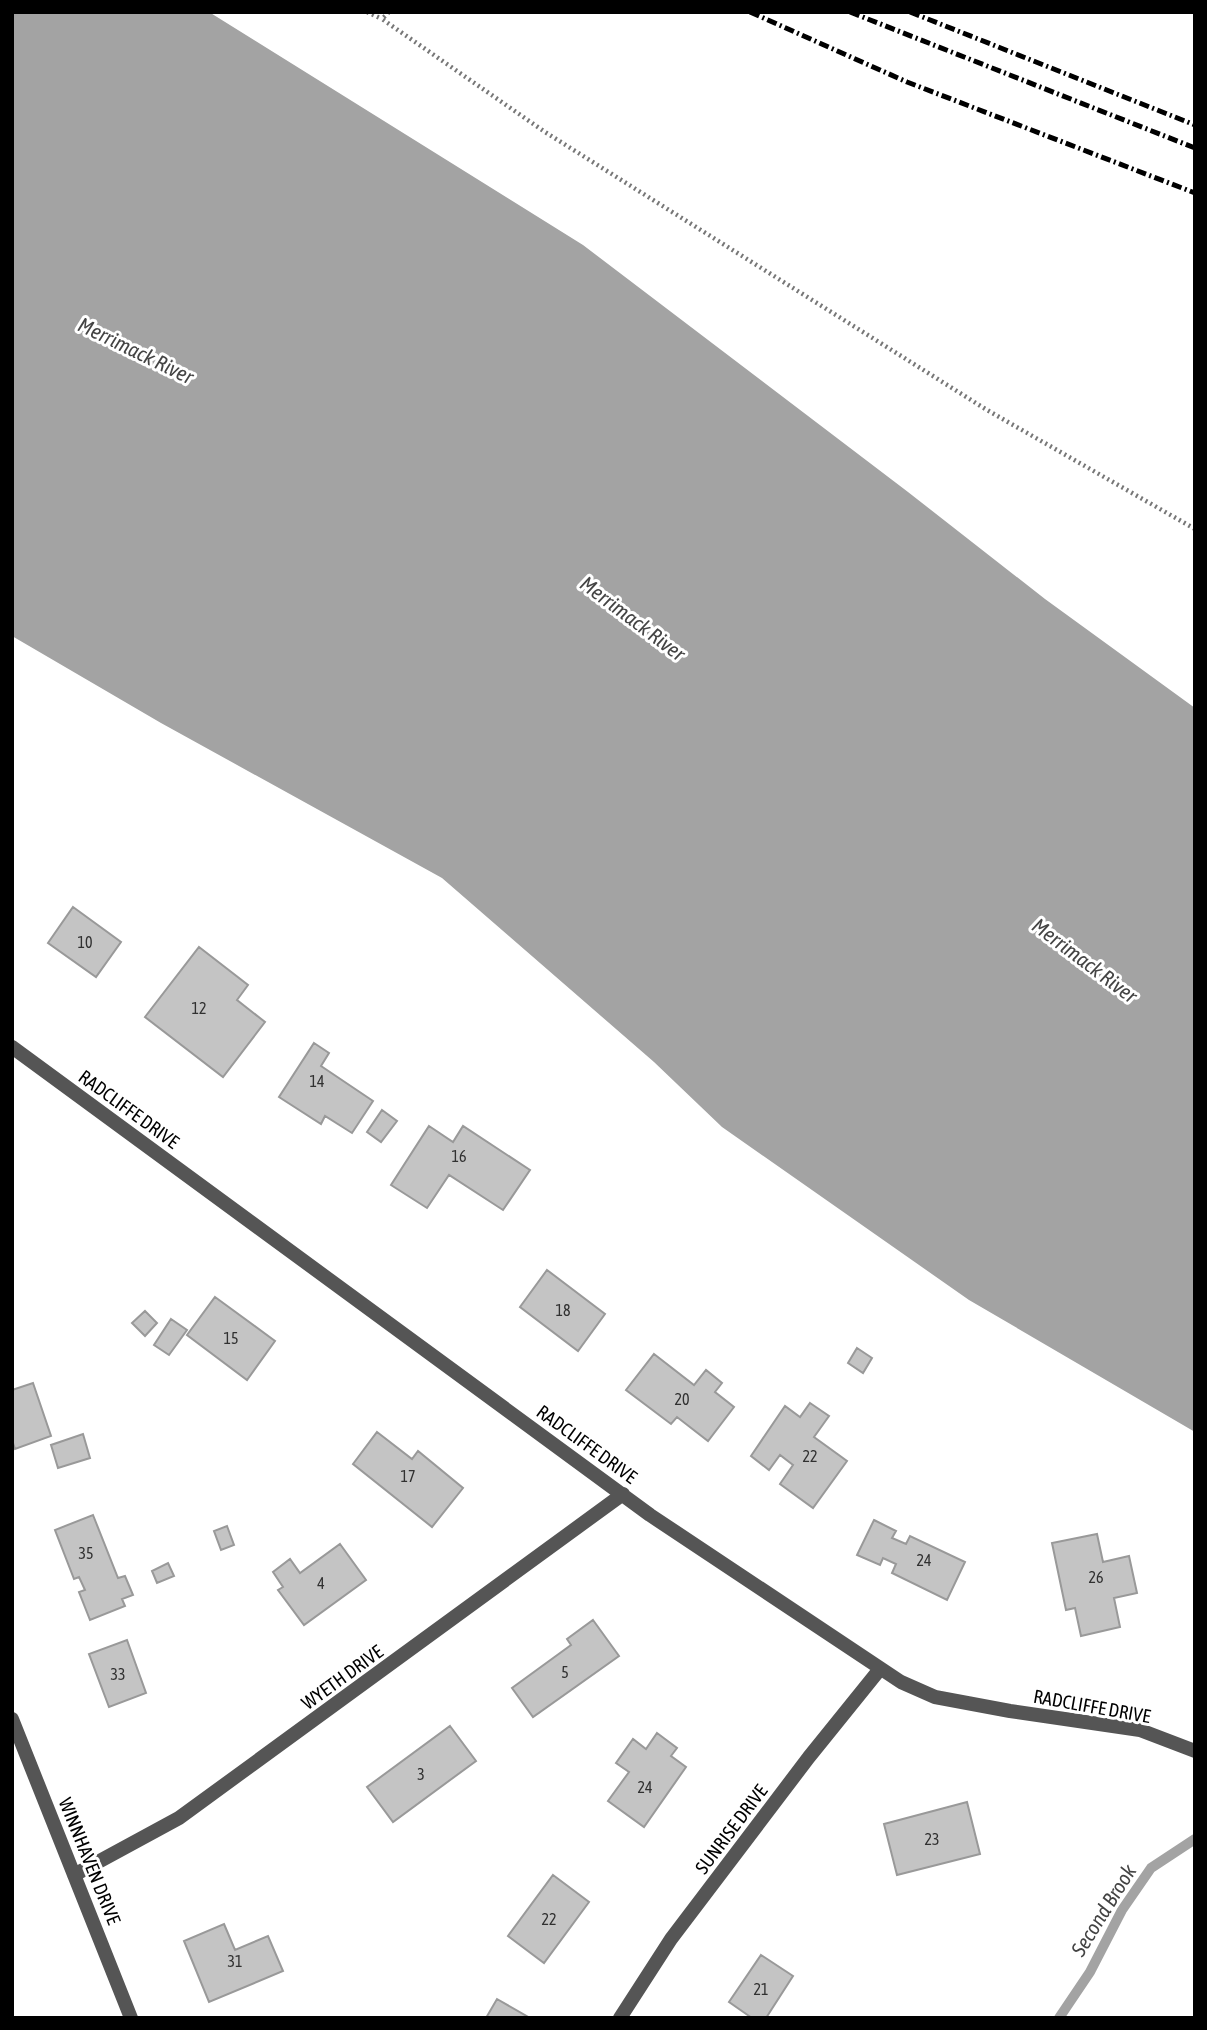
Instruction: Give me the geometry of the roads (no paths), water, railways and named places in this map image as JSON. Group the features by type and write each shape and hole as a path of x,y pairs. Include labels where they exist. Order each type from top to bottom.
{"street":[{"name":"RADCLIFFE DRIVE","path":"12,1047 650,1515 901,1682 935,1697 1010,1712 1140,1730 1195,1752"},
{"name":"WYETH DRIVE","path":"74,1875 179,1818 623,1494"},
{"name":"SUNRISE DRIVE","path":"621,2018 671,1939 809,1757 880,1669"},
{"name":"WINNHAVEN DRIVE","path":"12,1719 131,2018"}],"water":[{"name":"Merrimack River","path":"12,12 209,12 583,245 1045,599 1195,708 1195,1432 969,1300 722,1127 654,1062 442,878 161,723 12,636"}],"waterway":[{"name":"Second Brook","path":"1059,2018 1090,1972 1122,1910 1151,1868 1195,1839"}],"railway":[{"path":"750,12 907,82 1195,193"},
{"path":"850,12 1195,148"},
{"path":"910,12 1195,125"}]}
